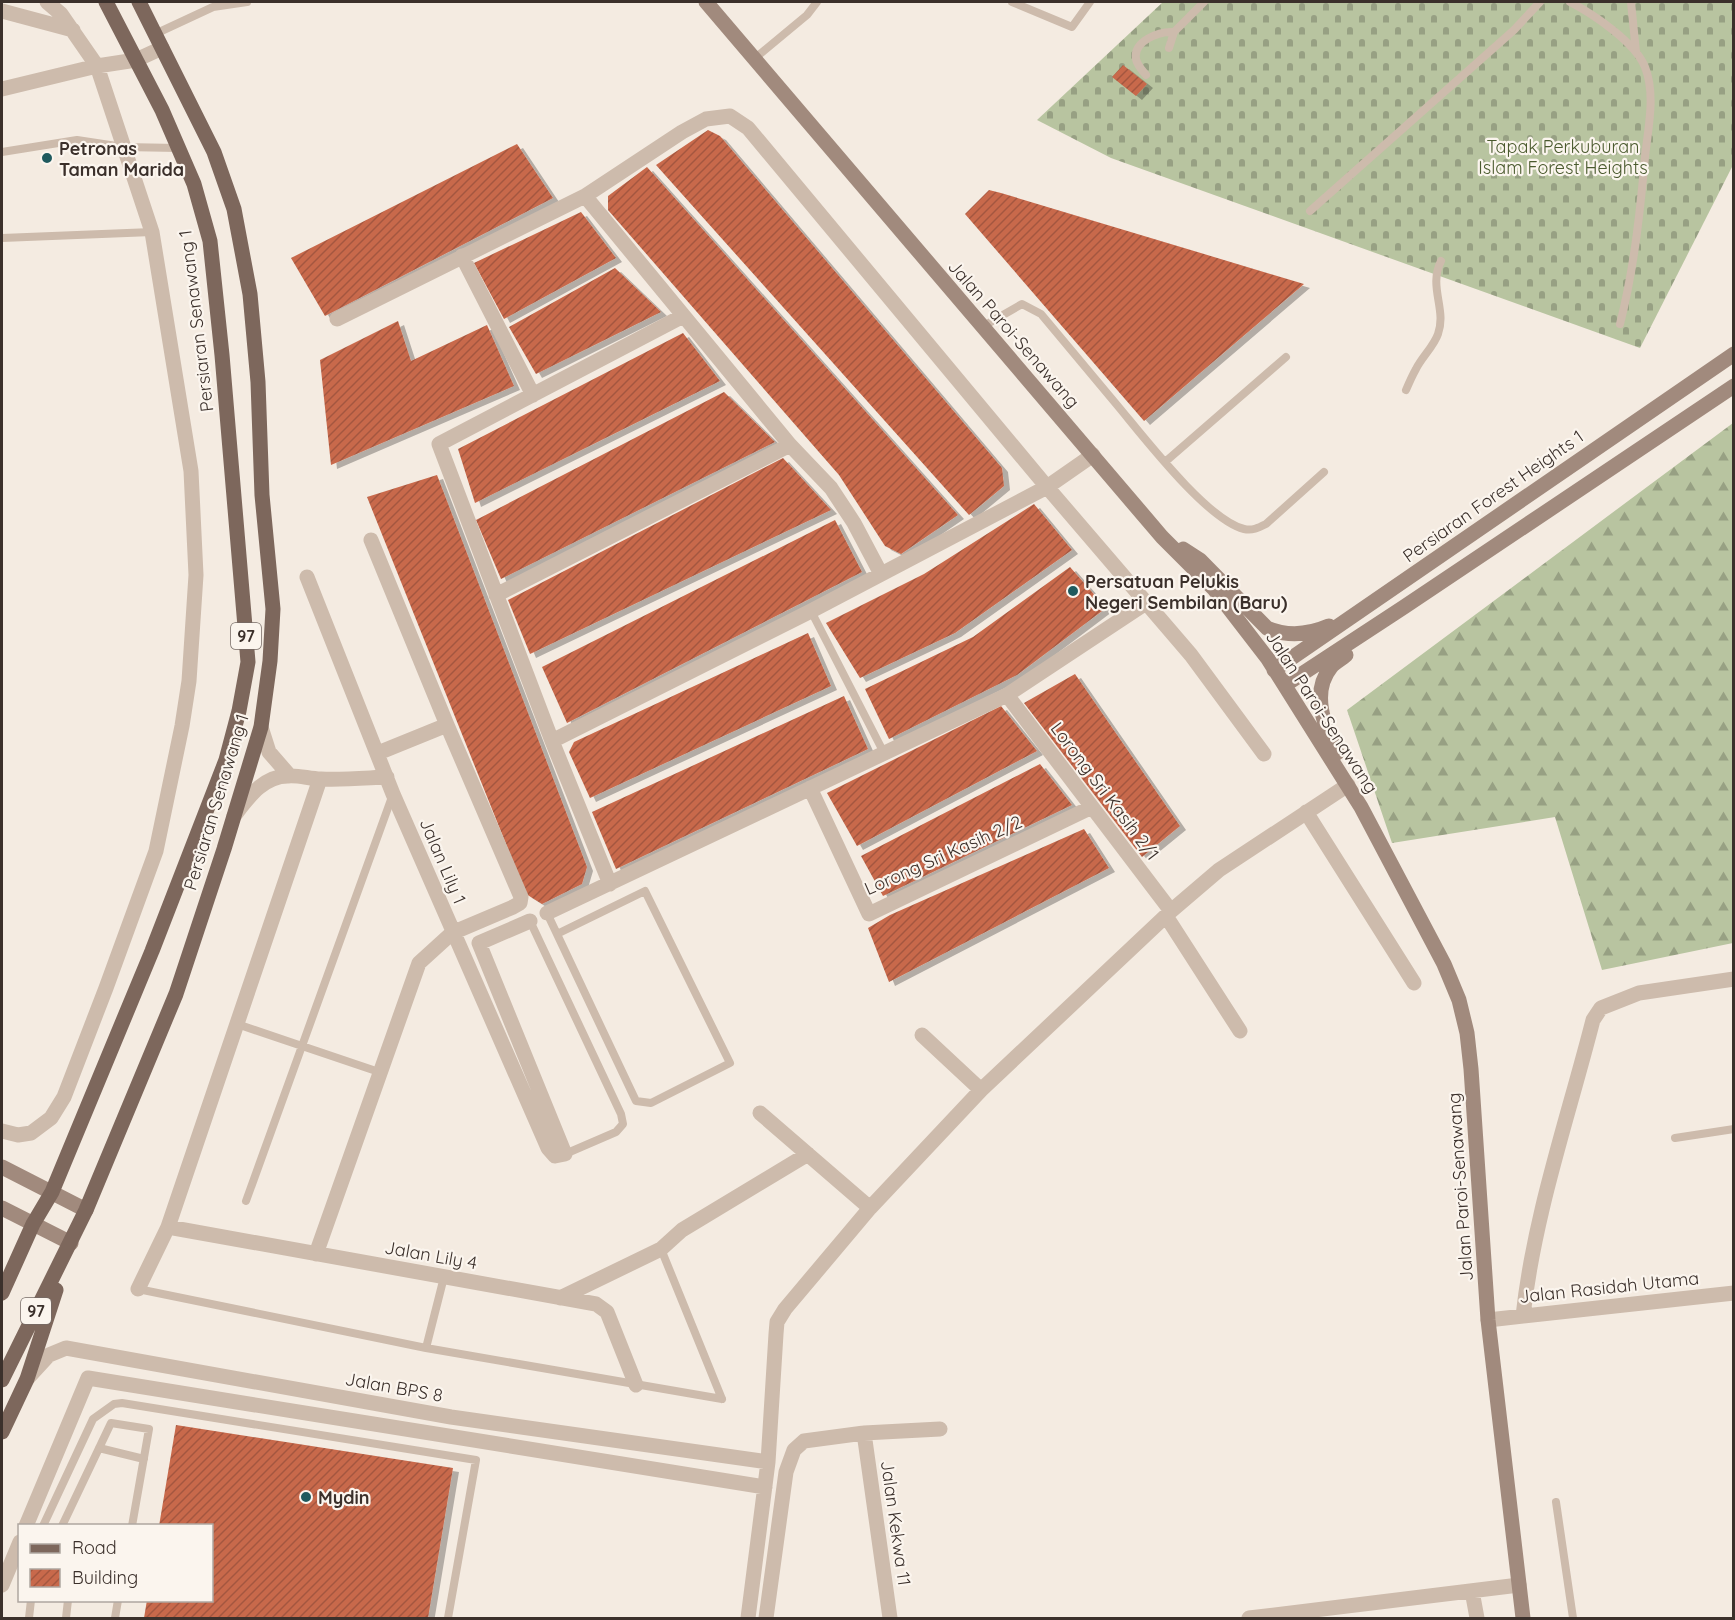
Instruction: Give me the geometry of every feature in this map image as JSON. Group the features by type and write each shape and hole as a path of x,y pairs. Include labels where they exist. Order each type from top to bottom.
{"main road":[{"name":"Persiaran Senawang 1","path":"2,1293 33,1224 52,1192 152,951 226,760 239,711 248,662 210,241 194,184 106,2"},
{"name":"Persiaran Senawang 1","path":"2,1380 86,1210 176,993 261,727 270,661 273,609 262,495 258,382 250,294 234,209 214,152 139,2"},
{"name":"Jalan Paroi-Senawang","path":"706,2 1162,537 1214,590 1285,685 1347,785 1444,964 1459,1000 1467,1033 1488,1320 1523,1618"},
{"name":"Persiaran Forest Heights 1","path":"1274,670 1734,354"},
{"path":"1285,685 1734,386"},
{"path":"1162,537 1200,560 1267,628 1276,632 1300,635 1318,631 1352,616"},
{"path":"1360,807 1327,730 1320,703 1323,681 1331,667 1404,607"},
{"path":"2,1167 86,1210"},
{"path":"2,1208 71,1243 27,1379 2,1432"}],"street":[{"path":"2,1131 18,1135 31,1133 51,1118 64,1097 156,851 189,681 196,575 191,471 152,232 97,66 61,14 46,2"},
{"path":"2,11 73,30"},
{"path":"2,89 97,66 136,60 158,41"},
{"path":"337,319 585,196 682,132 706,119 730,116 748,128 1047,487 1191,655 1264,754"},
{"path":"585,196 790,445 831,488 854,524 880,574"},
{"path":"462,256 533,396"},
{"path":"610,884 552,741 439,444 683,316"},
{"path":"496,594 790,445"},
{"path":"552,741 811,611 1047,487 1093,455"},
{"path":"316,1254 418,963 452,933 513,907 520,903 521,897 371,540"},
{"name":"Jalan Lily 1","path":"307,576 393,794 452,933 548,1148 560,1155"},
{"path":"547,913 1007,695 1146,603"},
{"name":"Lorong Sri Kasih 2/1","path":"1007,695 1169,913 1240,1031"},
{"path":"378,753 447,725"},
{"path":"261,727 269,752 289,775"},
{"path":"234,816 252,793 265,782 276,777 289,775 320,779 387,777"},
{"path":"138,1289 168,1227 320,779"},
{"path":"748,1618 768,1462 777,1322 785,1309 870,1208 981,1090 1169,913 1218,870 1347,785"},
{"name":"Lorong Sri Kasih 2/2","path":"810,788 869,914 1092,807"},
{"path":"1306,812 1414,983"},
{"path":"530,921 479,942 560,1155"},
{"path":"1523,1316 1527,1279 1547,1186 1593,1020 1601,1008 1639,993 1734,979"},
{"path":"922,1035 981,1090"},
{"path":"760,1113 870,1208"},
{"path":"560,1298 661,1249 682,1230 808,1154"},
{"name":"Jalan Lily 4","path":"168,1227 596,1304 607,1312 636,1385"},
{"name":"Jalan Rasidah Utama","path":"1488,1320 1734,1293"},
{"name":"Jalan BPS 8","path":"27,1379 49,1355 66,1348 451,1417 768,1462"},
{"path":"27,1524 88,1377 765,1487"},
{"path":"766,1618 786,1472 794,1450 804,1441 864,1433 940,1429"},
{"name":"Jalan Kekwa 11","path":"864,1433 890,1618"},
{"path":"2,1585 18,1547"},
{"path":"1249,1618 1519,1585"},
{"path":"1472,1591 1477,1618"}],"lane":[{"path":"158,41 213,7 247,2"},
{"path":"754,59 807,15 817,2"},
{"path":"1012,2 1072,27 1090,2"},
{"path":"1169,48 1174,32 1204,2"},
{"path":"1310,211 1514,30 1540,2"},
{"path":"1570,2 1614,32 1636,52 1645,66 1651,92 1637,241 1630,285 1620,324"},
{"path":"1631,2 1636,52"},
{"path":"1146,75 1136,62 1136,51 1141,44 1153,36 1166,31 1174,32"},
{"path":"2,152 77,140 123,147 178,148"},
{"path":"2,238 152,232"},
{"path":"1406,390 1415,369 1439,333 1440,306 1436,288 1436,272 1441,261"},
{"path":"982,327 1022,304 1041,314 1165,462 1222,517 1245,529 1256,529 1266,524 1324,472"},
{"path":"1165,462 1286,357"},
{"path":"811,611 884,753"},
{"path":"246,1201 393,794"},
{"path":"547,913 636,1101 651,1103 730,1063 645,891 557,934"},
{"path":"530,921 621,1114 623,1124 616,1132 560,1155"},
{"path":"237,1024 379,1072"},
{"path":"1675,1138 1734,1129"},
{"path":"138,1289 426,1348 722,1399 661,1249"},
{"path":"426,1348 444,1276"},
{"path":"44,1524 93,1419 114,1404 122,1403 476,1460 448,1618"},
{"path":"63,1524 111,1423 149,1429 132,1524"},
{"path":"99,1448 144,1459"},
{"path":"1556,1502 1572,1618"},
{"path":"29,1618 31,1602"},
{"path":"66,1618 68,1602"},
{"path":"115,1618 118,1602"}],"green space":[{"name":"Tapak Perkuburan Islam Forest Heights","path":"1163,2 1733,2 1733,165 1640,348 1111,158 1037,120"},
{"path":"1733,423 1733,943 1602,970 1555,817 1392,843 1347,710"}],"building":[{"path":"1123,65 1147,84 1136,96 1112,77"},
{"path":"708,130 720,136 1002,468 1004,486 969,515 656,165"},
{"path":"517,144 553,198 325,316 291,258"},
{"path":"647,167 958,515 901,554 885,546 839,475 608,210 608,196"},
{"path":"989,190 1304,284 1144,421 965,214"},
{"path":"581,212 616,258 504,319 474,263"},
{"path":"615,268 661,312 536,374 509,327"},
{"path":"398,321 411,361 487,325 514,386 331,465 320,360"},
{"path":"683,333 720,381 475,503 458,449"},
{"path":"724,392 775,442 501,579 476,520"},
{"path":"783,458 831,510 530,654 508,600"},
{"path":"437,475 587,867 582,884 542,904 526,894 367,497"},
{"path":"1034,504 1072,550 955,633 860,678 826,623 924,574"},
{"path":"835,520 862,572 567,723 542,667"},
{"path":"1070,567 1106,608 1017,675 889,739 865,689 973,637"},
{"path":"808,633 831,686 590,798 569,752 574,742"},
{"path":"1075,674 1180,826 1142,857 1024,703"},
{"path":"844,696 868,749 616,869 592,812"},
{"path":"1001,706 1037,751 857,846 827,793"},
{"path":"1040,764 1072,805 883,896 861,856"},
{"path":"1084,829 1109,868 889,982 868,928 890,915"},
{"name":"Mydin","path":"176,1425 453,1468 428,1618 144,1618 147,1602 213,1602 213,1524 159,1524"}],"place":[{"name":"Petronas Taman Marida","path":"47,158"},
{"name":"Persatuan Pelukis Negeri Sembilan (Baru)","path":"1073,591"},
{"name":"Mydin","path":"306,1497"}]}
